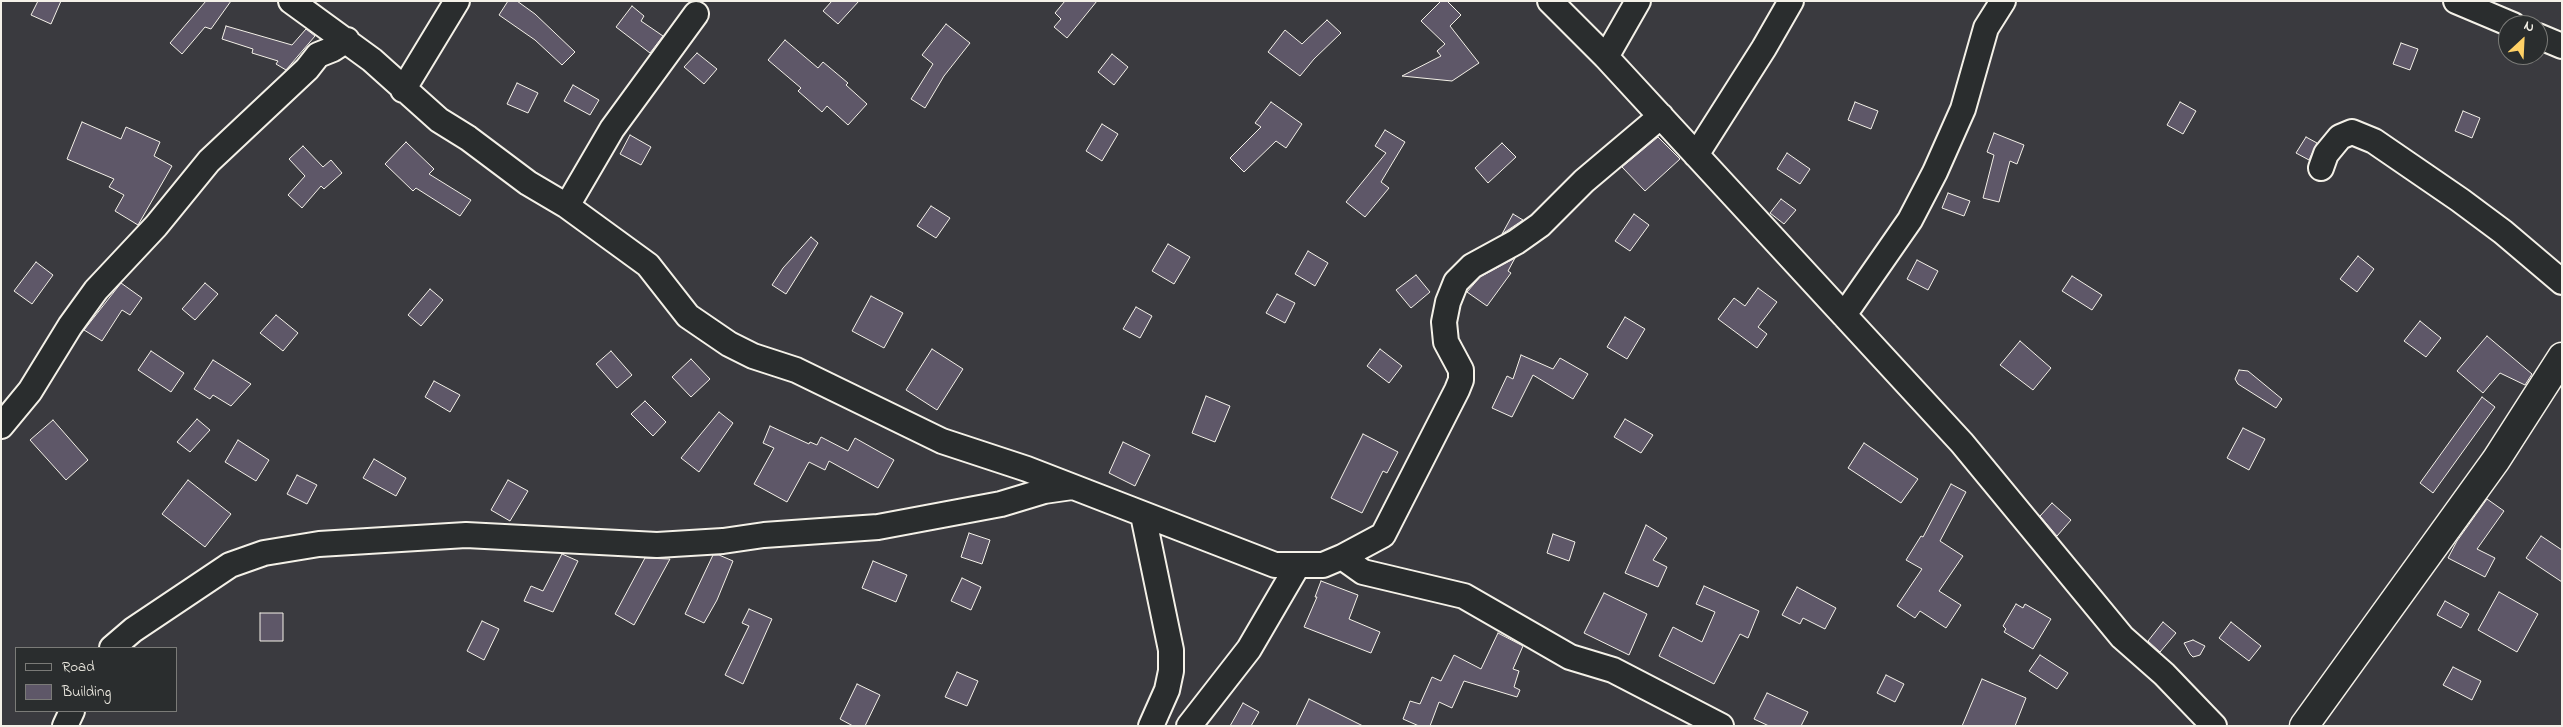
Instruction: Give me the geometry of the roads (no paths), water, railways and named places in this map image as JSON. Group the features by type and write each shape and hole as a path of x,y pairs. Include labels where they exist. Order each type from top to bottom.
{"street":[{"path":"291,1 347,40 439,120 468,138 528,183 567,206 648,266 688,316 729,344 753,356 796,370 942,441 1072,487 1275,564 1323,565 1383,535 1461,380 1461,370 1446,342 1444,322 1448,302 1456,282 1472,266 1516,242 1540,225 1584,181 1660,116"},
{"path":"403,90 457,1"},
{"path":"1550,1 1606,56 1962,443 2122,637 2164,674 2214,726"},
{"path":"1606,56 1638,1"},
{"path":"1696,155 1764,48 1791,1"},
{"path":"1844,315 1905,227 1931,180 1963,108 1986,28 2003,1"},
{"path":"2456,1 2498,19"},
{"path":"567,206 612,129 696,14"},
{"path":"1,426 30,391 70,326 96,290 156,226 209,161 307,69 318,55 333,49 347,40"},
{"path":"2548,40 2562,46"},
{"path":"2321,168 2326,154 2340,137 2352,132 2374,141 2460,200 2562,282"},
{"path":"2304,726 2496,460 2562,357"},
{"path":"113,647 133,630 230,565 264,553 319,544 466,535 657,545 723,541 764,535 878,526 1001,504 1044,491 1072,487"},
{"path":"1143,515 1171,650 1171,671 1167,690 1152,726"},
{"path":"1342,557 1363,572 1464,596 1570,657 1613,670 1721,726"},
{"path":"1189,726 1248,649 1298,565"},
{"path":"65,726 72,712"}]}
